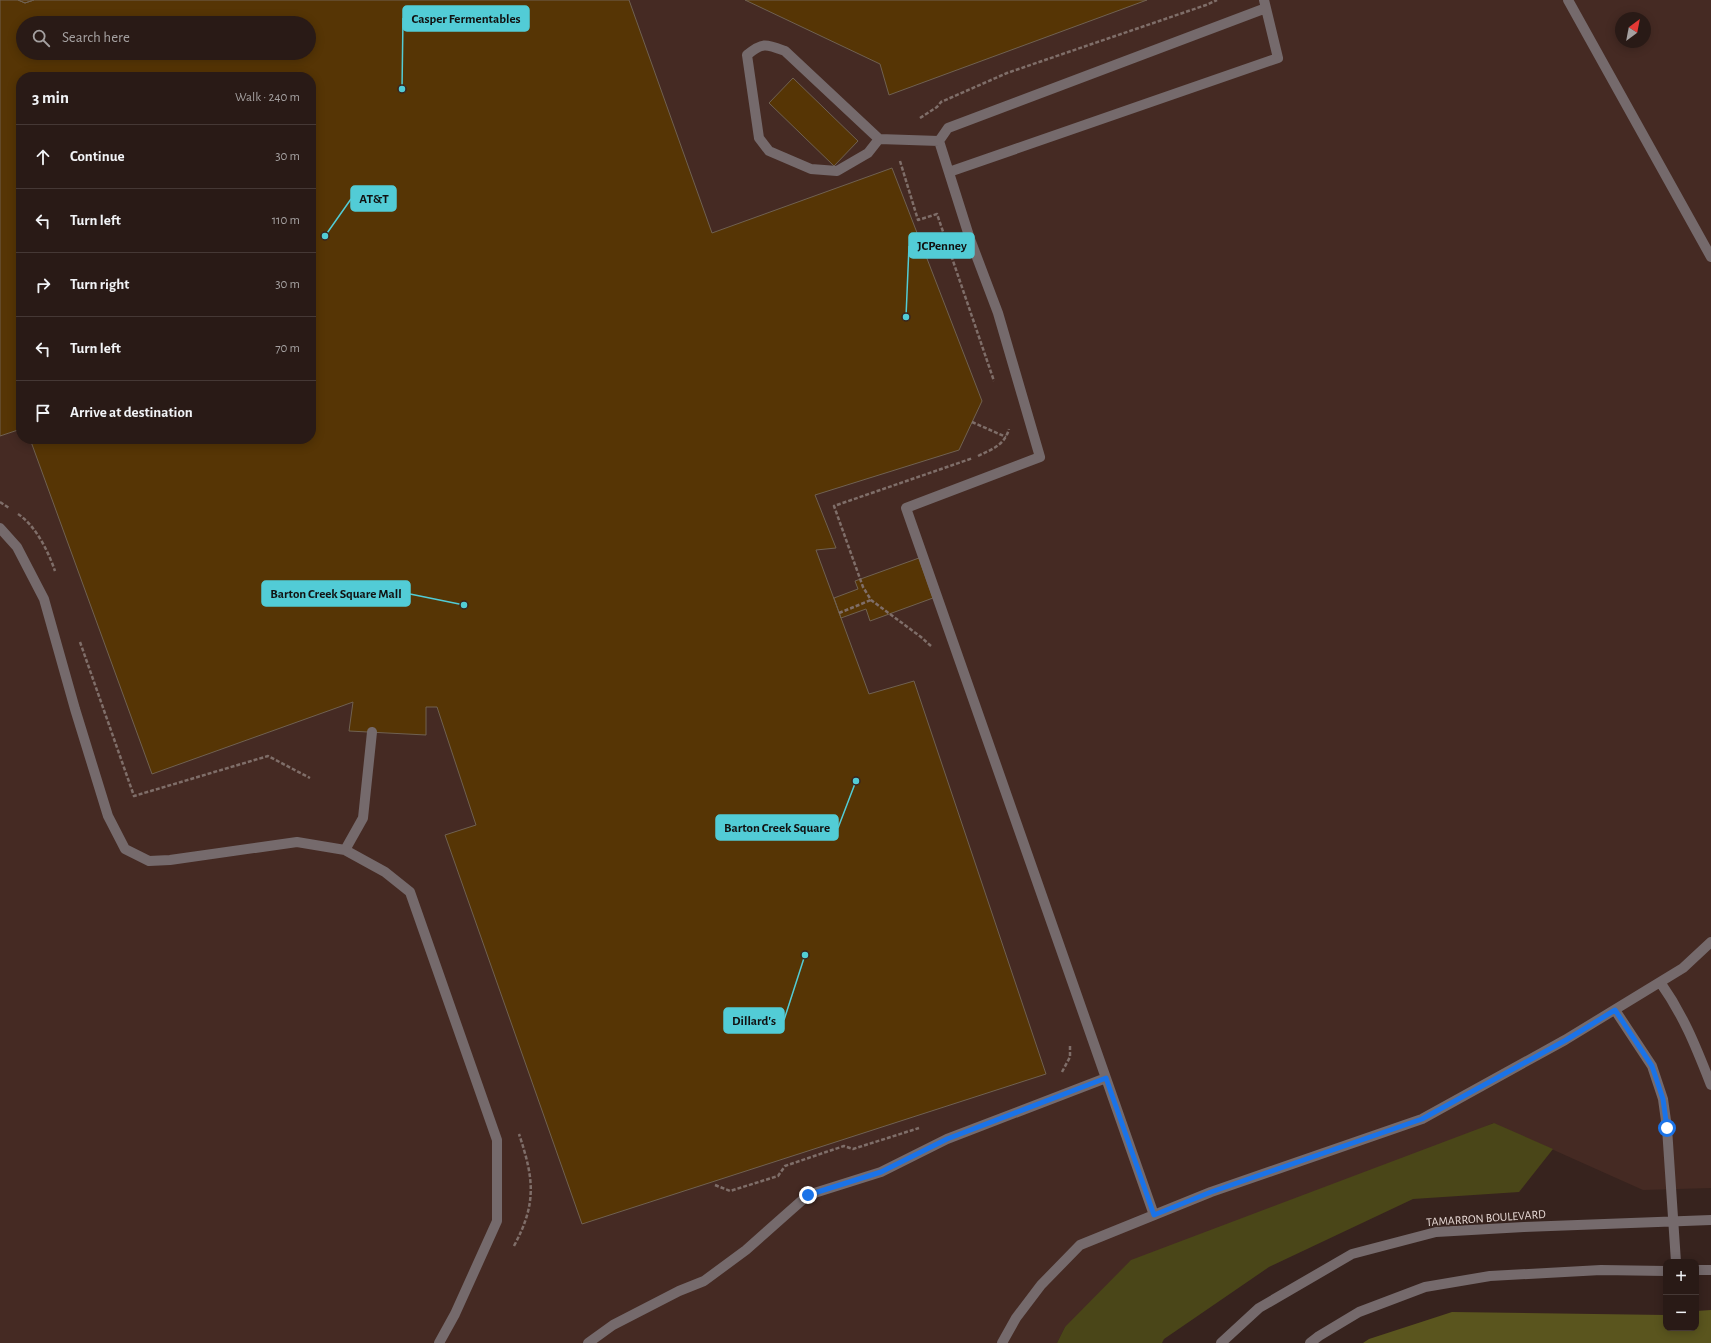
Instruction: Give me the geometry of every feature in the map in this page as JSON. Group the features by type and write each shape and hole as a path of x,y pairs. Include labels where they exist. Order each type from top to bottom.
{"street":[{"path":"1568,0 1711,257"},
{"path":"939,141 948,128 1265,4 1278,58 949,172"},
{"path":"879,138 868,153 837,171 811,169 770,151 759,138 747,55 758,46 769,45 785,51 879,138 939,141"},
{"path":"939,141 970,239 998,313 1040,457 906,508 1154,1215"},
{"path":"0,528 17,547 44,599 75,709 108,816 126,849 149,861 170,860 297,842 345,850 385,872 410,892 497,1140 497,1221 455,1314 439,1343"},
{"path":"345,850 363,818 372,732"},
{"path":"1002,1343 1016,1318 1041,1286 1080,1245 1211,1192 1422,1119 1566,1040 1615,1010 1683,968 1711,942"},
{"path":"1660,982 1680,1012 1695,1043 1711,1085"},
{"path":"1615,1010 1652,1066 1663,1099 1667,1128 1676,1259"},
{"path":"588,1343 613,1324 679,1291 704,1281 746,1250 808,1195 881,1172 947,1139 1106,1078"},
{"name":"TAMARRON BOULEVARD","path":"1221,1343 1259,1308 1352,1254 1436,1232 1711,1220"},
{"path":"1310,1343 1318,1336 1359,1312 1425,1286 1490,1276 1601,1270 1663,1271"},
{"path":"1699,1270 1711,1270"}],"path":[{"path":"919,119 937,107 941,102 1007,73 1206,6 1217,0"},
{"path":"904,160 899,161 918,220 937,214 994,382"},
{"path":"972,422 1006,437"},
{"path":"934,649 921,637 871,600 862,587 834,506 976,457 1001,444 1009,430 1008,424"},
{"path":"0,502 11,510"},
{"path":"17,514 23,517 36,534 51,558 56,572"},
{"path":"839,613 871,600"},
{"path":"79,638 134,796 268,756 310,778"},
{"path":"1060,1075 1066,1067 1070,1057 1071,1047 1068,1040"},
{"path":"715,1185 730,1191 778,1176 786,1166 826,1152 844,1146 853,1149 921,1127"}],"shaded area":[{"path":"0,0 1711,0 1711,1188 1643,1190 1493,1123 1065,1327 1057,1343 0,1343"},
{"path":"1494,1123 1553,1149 1519,1192 1413,1199 1269,1267 1164,1339 1162,1343 1057,1343 1065,1327 1131,1260"},
{"path":"1711,1310 1711,1343 1363,1343 1369,1339 1452,1312 1663,1315 1663,1331 1699,1331 1699,1311"}],"building":[{"path":"0,0 18,0 25,3 34,0 629,0 712,233 892,168 982,401 959,450 815,495 836,548 816,550 869,694 914,681 1046,1074 582,1224 445,835 476,825 437,707 426,707 426,735 349,731 353,702 152,774 32,444 316,444 316,72 16,72 16,431 0,436"},
{"path":"18,0 34,0 25,3"},
{"path":"745,0 1147,0 889,95 880,64"},
{"path":"793,78 858,141 834,166 769,103"},
{"path":"919,558 933,598 870,621 866,609 841,618 834,598 858,589 855,581"}],"place":[{"name":"Casper Fermentables","path":"402,89"},
{"name":"AT&T","path":"325,236"},
{"name":"JCPenney","path":"906,317"},
{"name":"Barton Creek Square Mall","path":"464,605"},
{"name":"Barton Creek Square","path":"856,781"},
{"name":"Dillard's","path":"805,955"}],"route":[{"path":"808,1195 881,1172 947,1139 1106,1078 1154,1215 1211,1192 1422,1119 1566,1040 1615,1010 1652,1066 1663,1099 1667,1128"}]}
